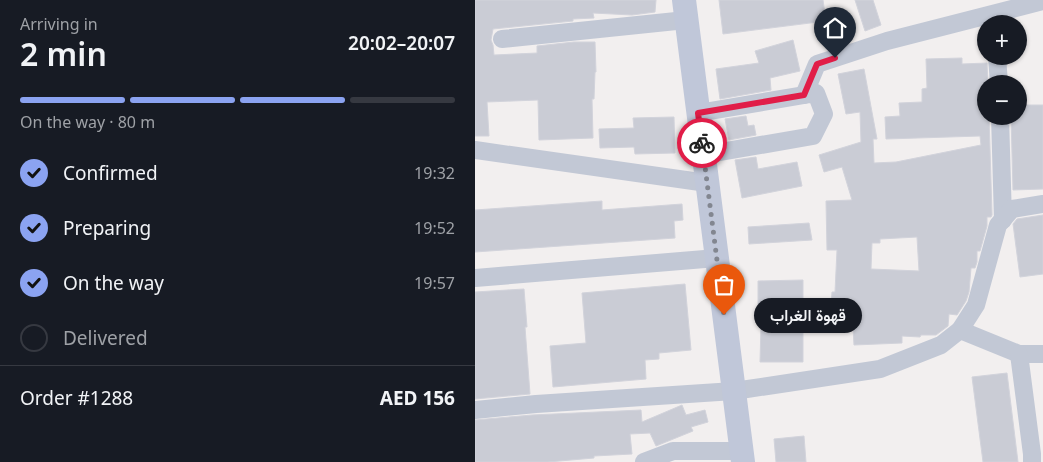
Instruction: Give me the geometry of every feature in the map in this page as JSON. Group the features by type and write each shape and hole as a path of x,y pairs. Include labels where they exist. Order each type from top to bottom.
{"street":[{"path":"804,95 817,64 887,41 994,12 1043,1"},
{"path":"502,38 685,10 742,457 673,451 644,462"},
{"path":"698,113 816,93 824,114 813,136 703,154"},
{"path":"1000,125 1003,220"},
{"path":"475,150 707,183"},
{"path":"475,410 546,403 734,391 880,369 941,345 960,330 976,305 999,225 1011,209 1043,204"},
{"path":"475,278 717,258"},
{"path":"960,330 1019,354 1043,354"},
{"path":"1019,354 1036,456"}],"building":[{"path":"475,0 656,0 655,12 632,15 593,13 594,18 493,29 491,40 494,55 537,53 537,46 595,42 596,72 594,99 592,99 593,138 539,140 538,100 487,102 489,136 475,136"},
{"path":"719,0 823,0 826,21 723,34"},
{"path":"855,0 873,0 881,25 865,31"},
{"path":"793,40 800,71 770,78 771,90 720,99 716,69 759,63 755,51"},
{"path":"962,58 962,64 987,65 988,75 977,75 977,125 989,125 992,215 987,217 987,226 980,251 977,251 977,262 975,268 971,268 969,292 966,301 957,315 949,314 948,326 936,335 921,335 920,337 902,336 902,343 854,345 853,329 818,328 817,332 803,331 803,362 760,362 761,326 758,326 758,281 803,280 803,303 831,305 832,292 835,292 837,250 827,250 826,201 852,200 842,167 824,172 819,155 861,142 860,112 846,114 838,74 864,69 877,139 873,139 874,163 896,162 981,145 980,136 886,139 885,117 900,116 899,103 922,102 922,89 927,88 926,59","holes":["917,237 919,271 871,269 872,243 880,243 880,239"]},
{"path":"1027,105 1043,105 1043,189 1013,190 1011,125 1027,125"},
{"path":"746,116 748,126 754,125 756,135 729,140 725,119"},
{"path":"674,117 675,153 635,154 634,147 600,148 599,129 634,128 633,118"},
{"path":"756,157 758,169 797,162 802,186 742,198 735,160"},
{"path":"602,201 602,210 682,204 683,220 674,221 675,238 475,252 475,210"},
{"path":"1043,215 1043,274 1020,277 1013,224 1017,219"},
{"path":"809,223 812,240 749,244 748,227"},
{"path":"685,284 691,350 659,353 659,359 645,360 646,379 553,387 550,346 586,343 582,293"},
{"path":"524,289 530,394 475,399 475,292"},
{"path":"1007,373 1018,462 983,462 972,377"},
{"path":"682,405 686,415 705,410 708,422 691,427 693,431 656,446 650,433 630,434 632,454 594,456 594,458 548,462 475,462 475,420 532,415 641,410 642,422"},
{"path":"804,436 806,462 776,462 774,439"}],"way so far":[{"path":"702,143 724,315"}],"place":[{"name":"قهوة الغراب","path":"724,315"}],"route":[{"path":"702,143 698,113 804,95 817,64 835,58"}]}
